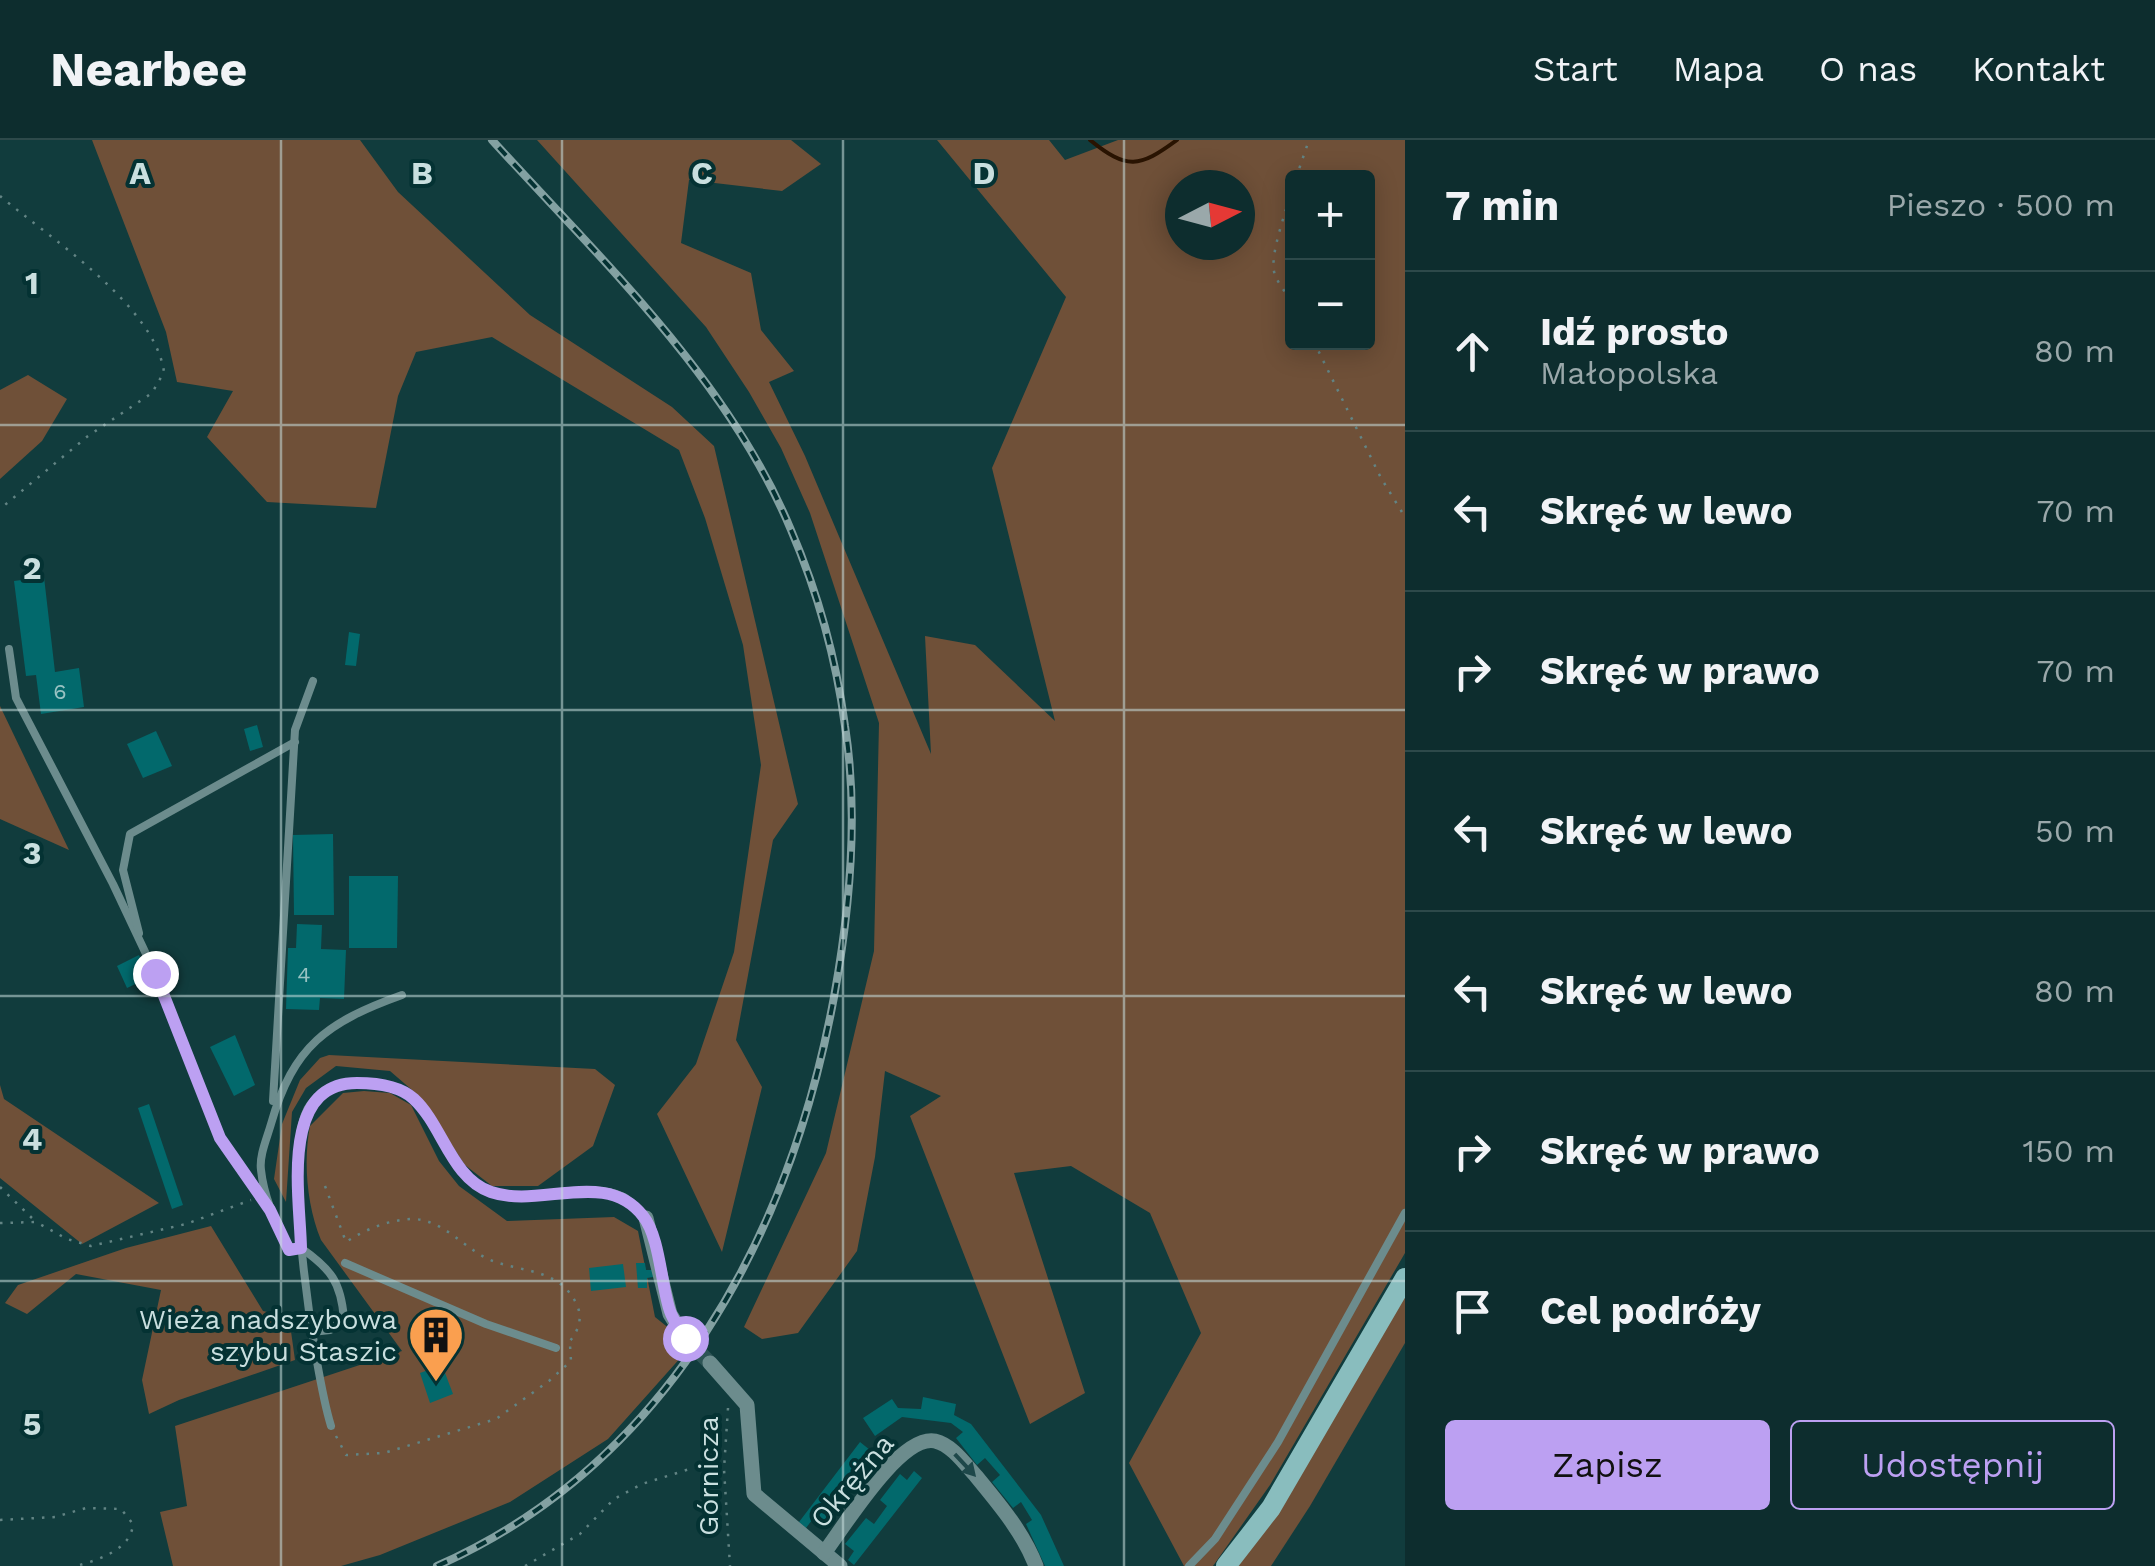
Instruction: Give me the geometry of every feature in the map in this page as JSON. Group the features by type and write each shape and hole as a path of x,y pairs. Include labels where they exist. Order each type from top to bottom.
{"main road":[{"path":"1226,1566 1271,1508 1405,1278"}],"street":[{"path":"646,1218 670,1314 685,1338"},
{"path":"710,1363 747,1406 754,1494 840,1566"},
{"name":"Okrężna","path":"824,1553 899,1456 921,1441 935,1441 947,1446 988,1490 1026,1542 1036,1566"}],"lane":[{"path":"9,649 16,698 140,942 220,1138 270,1210 289,1250 301,1248 325,1265 342,1292 344,1319 330,1330 312,1332"},
{"path":"272,1121 295,730 313,681"},
{"path":"140,942 122,870 130,834 295,742"},
{"path":"270,1210 260,1166 282,1087 303,1050 358,1010 402,995"},
{"path":"331,1426 320,1390 301,1248 299,1143 308,1107 326,1091 341,1083 394,1087 414,1099 460,1169 487,1191 514,1197 586,1191 624,1197 646,1218"},
{"path":"1189,1566 1215,1539 1278,1442 1405,1213"},
{"path":"345,1263 486,1324 556,1348"}],"path":[{"path":"1299,170 1310,140"},
{"path":"0,196 125,302 155,341 164,372 152,394 74,447 0,509"},
{"path":"1285,221 1272,253 1274,274 1285,292"},
{"path":"1318,350 1405,517"},
{"path":"324,1186 346,1242 369,1228 414,1219 436,1225 488,1259 560,1281 580,1310 579,1328 569,1344 570,1361 550,1381 496,1419 384,1453 346,1455 331,1426"},
{"path":"0,1187 36,1222 67,1239 91,1246 186,1224 250,1200 270,1210"},
{"path":"0,1223 36,1222"},
{"path":"556,1348 569,1344"},
{"name":"Górnicza","path":"729,1387 724,1466 730,1566"},
{"path":"525,1566 580,1534 614,1500 642,1484 696,1467 724,1466"},
{"path":"0,1520 55,1518 86,1508 120,1509 133,1524 132,1535 119,1548 76,1566"}],"shaded area":[{"path":"92,140 360,140 398,192 530,315 672,407 714,446 798,804 773,840 736,1040 762,1087 722,1252 657,1114 696,1064 734,952 761,765 743,645 705,518 679,450 492,337 416,352 398,396 376,508 267,502 207,437 233,391 177,382 166,332"},
{"path":"537,140 791,140 821,164 782,191 689,180 681,243 751,273 761,330 794,371 769,382 805,456 931,754 925,636 975,645 1055,721 992,468 1066,297 937,140 1049,140 1065,160 1118,140 1405,140 1405,1213 1308,1391 1405,1220 1405,1253 1270,1485 1213,1566 1194,1566 1226,1529 1279,1442 1215,1539 1189,1566 1184,1566 1129,1463 1201,1333 1150,1213 1071,1166 1014,1173 1085,1393 1030,1424 910,1116 941,1096 885,1071 875,1157 857,1251 798,1333 762,1339 744,1327 826,1153 874,951 879,723 810,513 781,448 706,327"},
{"path":"28,375 67,399 42,441 0,479 0,390"},
{"path":"0,706 69,850 0,819"},
{"path":"329,1055 595,1069 615,1085 593,1146 538,1186 492,1186 465,1165 419,1096 390,1071 336,1066 306,1088 292,1112 286,1202 274,1179 282,1124 300,1080 320,1058"},
{"path":"0,1085 4,1099 159,1203 82,1244 0,1178"},
{"path":"343,1093 390,1093 411,1105 439,1161 459,1186 507,1221 614,1217 638,1231 655,1317 691,1346 608,1439 510,1502 380,1555 341,1566 173,1566 160,1512 187,1506 175,1426 402,1351 321,1240 310,1198 310,1126"},
{"path":"211,1226 263,1311 289,1317 295,1360 149,1414 142,1380 161,1290 76,1274 27,1314 5,1303 18,1285 126,1248"},
{"path":"1405,1292 1405,1343 1310,1506 1271,1566 1238,1566"}],"building":[{"path":"44,577 55,672 79,668 84,707 41,714 36,675 26,676 14,581"},
{"path":"349,632 360,634 356,666 345,665"},
{"path":"257,725 263,747 250,751 244,729"},
{"path":"156,731 172,766 143,778 127,744"},
{"path":"333,834 334,915 294,915 293,835"},
{"path":"349,876 398,876 397,948 349,948"},
{"path":"297,924 322,925 321,949 346,950 344,999 320,998 319,1010 286,1009 288,948 296,948"},
{"path":"139,955 150,977 127,988 117,966"},
{"path":"235,1035 255,1085 234,1096 210,1047"},
{"path":"149,1104 183,1205 172,1209 138,1108"},
{"path":"636,1263 645,1263 646,1270 653,1270 653,1277 647,1278 647,1288 638,1288"},
{"path":"623,1264 626,1287 591,1291 589,1268"},
{"name":"Wieża nadszybowa szybu Staszic","path":"442,1365 453,1394 430,1403 420,1373"},
{"path":"923,1397 956,1404 954,1415 971,1424 1041,1515 1064,1566 1045,1566 1026,1524 1032,1520 1021,1502 1013,1508 992,1482 1000,1475 985,1458 977,1465 956,1438 963,1432 951,1423 902,1417 875,1436 863,1418 892,1399 898,1408 921,1409"},
{"path":"860,1442 875,1454 854,1481 846,1476 834,1493 841,1499 821,1526 812,1520 806,1528 799,1522"},
{"path":"914,1471 922,1478 854,1565 848,1560 854,1551 845,1544 866,1518 874,1524 887,1506 880,1500 900,1474 907,1480"}],"waterway":[{"path":"1090,140 1114,157 1133,162 1153,156 1177,140"}],"tunnel":[{"path":"685,1338 710,1363"}],"railway":[{"path":"437,1566 519,1522 590,1468 653,1404 706,1333 750,1255 786,1172 814,1086 840,964 851,862 849,760 831,651 801,554 764,474 733,422 658,323 492,140"}],"place":[{"name":"Wieża nadszybowa szybu Staszic","path":"436,1384"}],"route":[{"path":"155,973 220,1138 270,1210 289,1250 301,1248 299,1143 308,1107 341,1083 394,1087 414,1099 460,1169 487,1191 514,1197 586,1191 624,1197 646,1218 670,1314 685,1338"}]}
